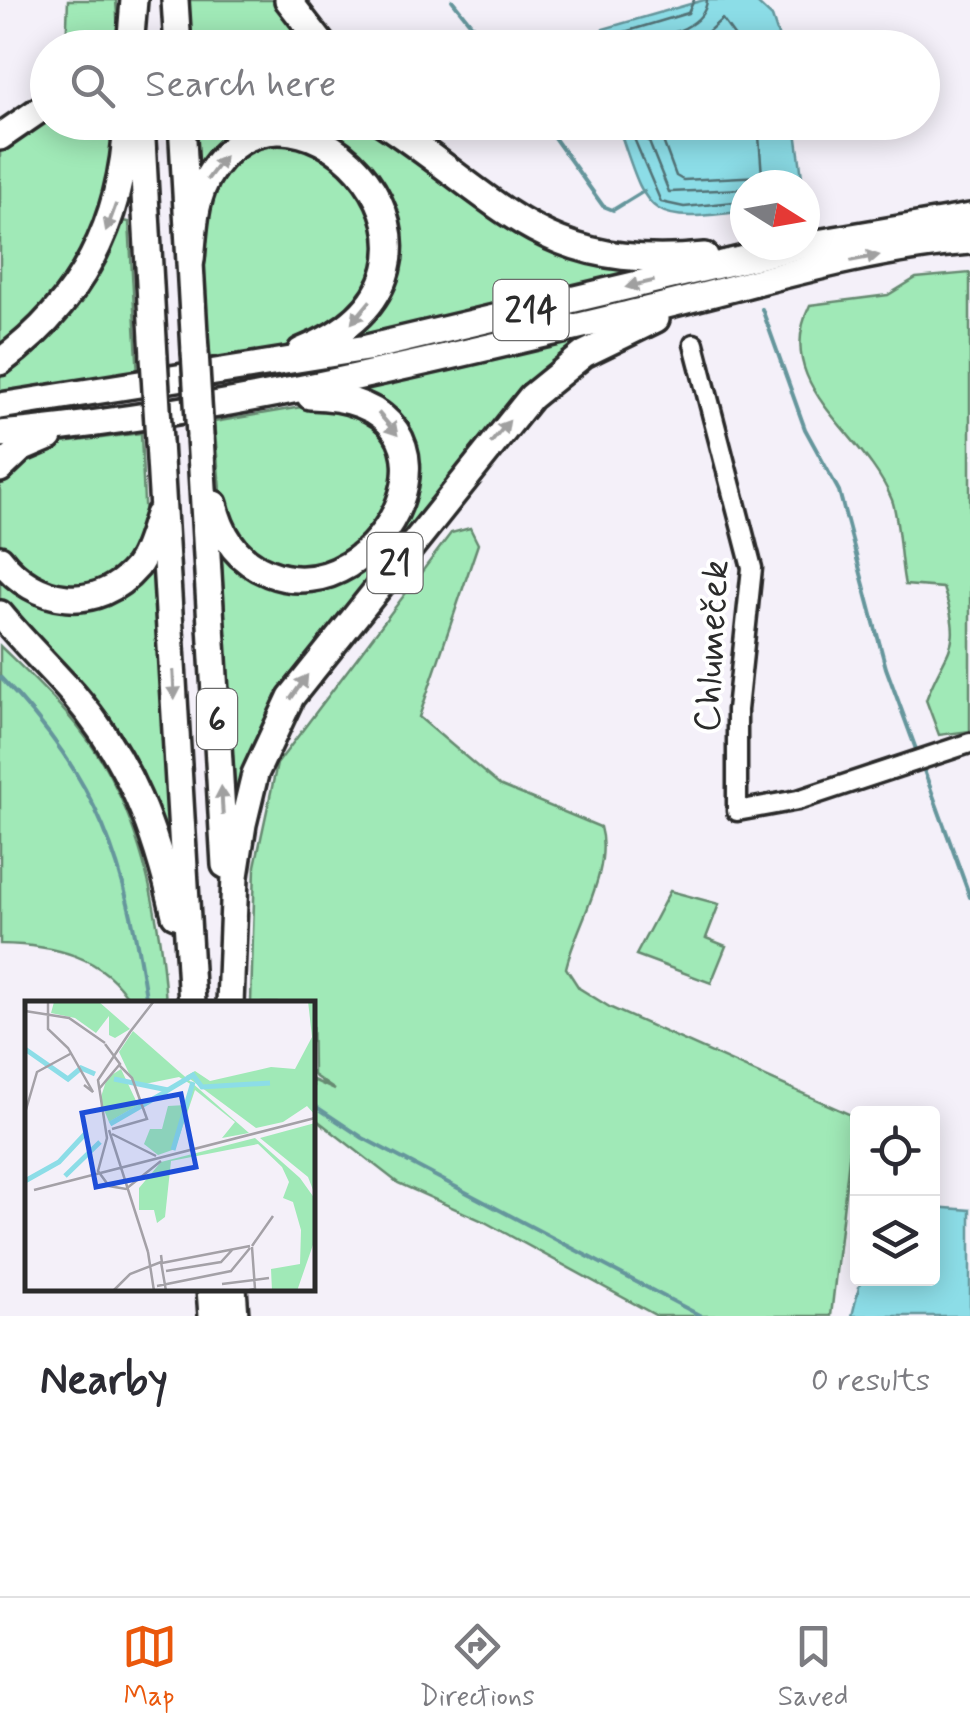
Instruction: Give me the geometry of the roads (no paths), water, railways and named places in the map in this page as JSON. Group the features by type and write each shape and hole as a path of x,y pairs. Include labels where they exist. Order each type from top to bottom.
{"highway":[{"path":"133,30 134,0"},
{"path":"175,0 177,30"},
{"path":"288,0 311,30"},
{"path":"0,137 30,116"},
{"path":"0,362 50,320 72,294 101,246 120,191 125,140"},
{"path":"142,140 192,996"},
{"name":"6","path":"183,140 230,1001"},
{"name":"6","path":"190,260 199,198 211,172 231,150 247,140"},
{"name":"6","path":"257,368 344,331 362,314 384,273 389,242 379,195 358,165 316,140"},
{"path":"407,140 520,225 592,252 687,258 730,253"},
{"path":"414,140 430,156"},
{"path":"820,241 970,216"},
{"name":"21","path":"230,1001 235,876 243,824 254,774 291,698 531,397 584,354 702,296 846,261 970,241"},
{"name":"214","path":"0,406 257,368 386,344 737,260"},
{"name":"214","path":"0,434 80,425 371,376 702,296"},
{"name":"6","path":"200,436 216,512 230,544 244,558 258,569 292,578 322,574 351,562 379,539 400,508 408,470 400,438 378,411 360,402 336,396 265,396"},
{"path":"0,469 22,449 80,425"},
{"path":"0,559 20,581 47,596 95,596 138,566 163,501"},
{"path":"0,618 94,720 135,786 162,857 192,996"},
{"path":"210,1291 212,1316"},
{"path":"234,1291 235,1316"}],"street":[{"name":"Chlumeček","path":"694,344 747,536 752,568 737,710 738,811 824,792 970,743"}],"water":[{"path":"704,0 754,0 772,17 776,30 602,30"},
{"path":"623,140 797,140 801,170 730,170 730,213 687,216 668,213 644,195"},
{"path":"940,1208 970,1210 970,1316 852,1316 859,1286 940,1286"}],"waterway":[{"path":"452,0 476,30"},
{"path":"556,140 603,206 613,210 644,191"},
{"path":"762,309 805,429 839,491 886,668 917,752"},
{"path":"0,677 62,752 103,827 129,908 147,1001"},
{"path":"922,765 970,897"},
{"path":"315,1106 363,1138 701,1316"}]}
